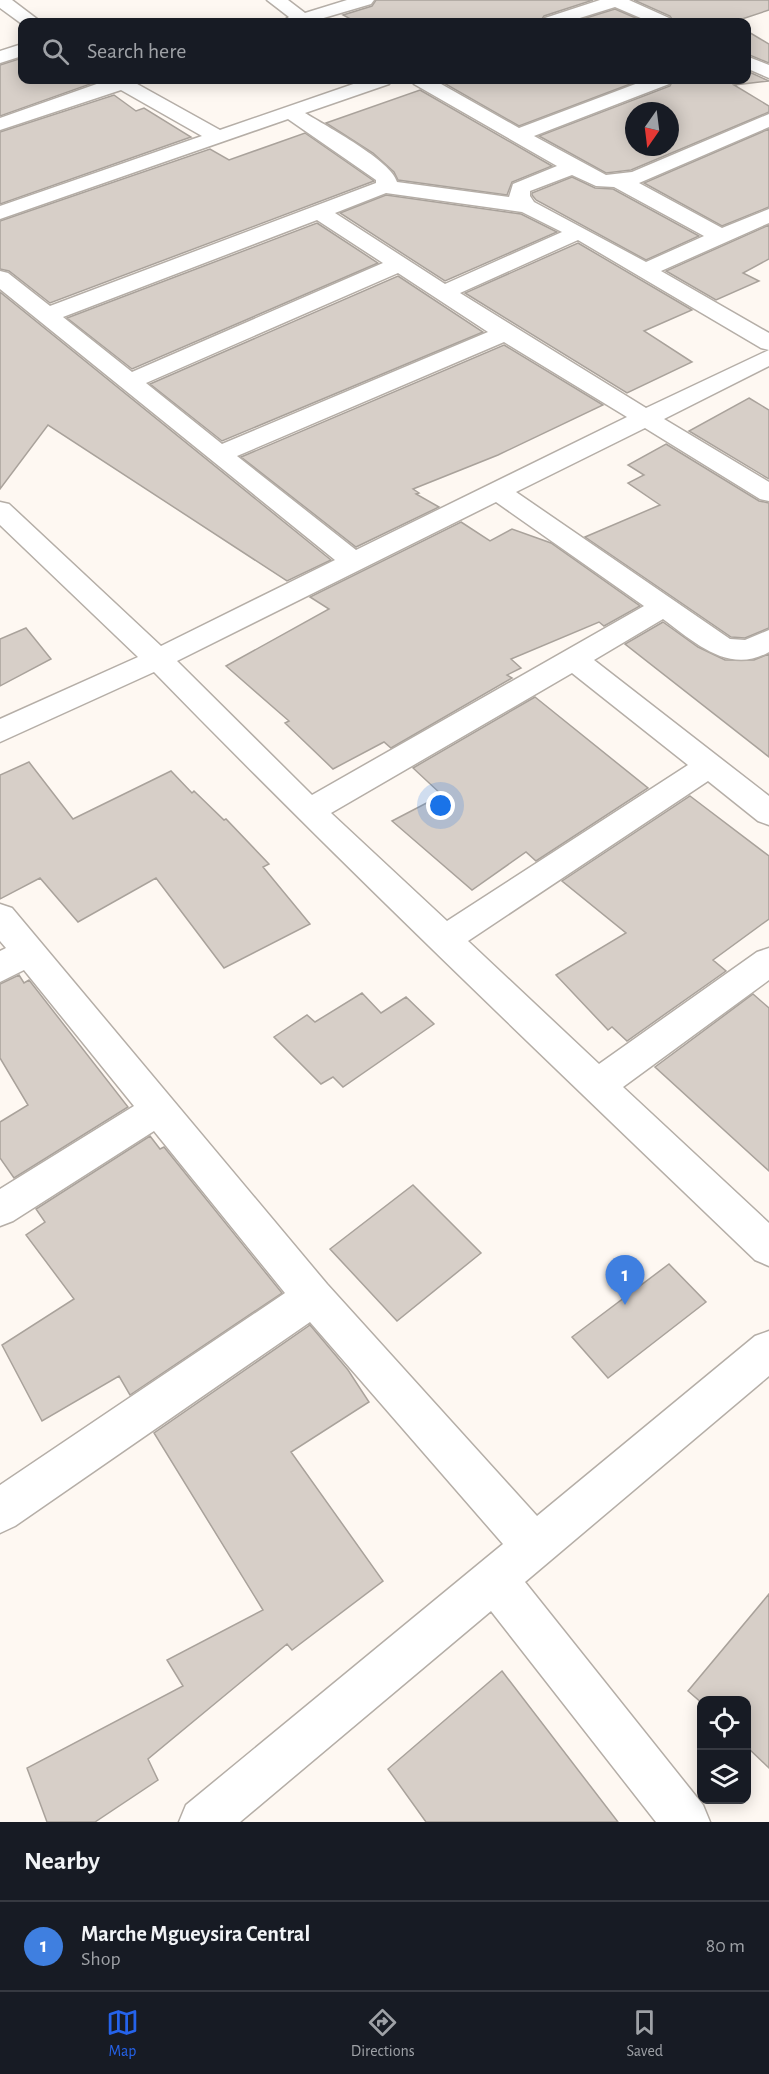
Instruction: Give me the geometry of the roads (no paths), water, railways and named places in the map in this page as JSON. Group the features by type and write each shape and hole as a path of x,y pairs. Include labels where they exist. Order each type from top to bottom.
{"street":[{"path":"0,0 27,18"},
{"path":"276,0 294,18"},
{"path":"307,18 365,0"},
{"path":"563,18 617,0 655,18"},
{"path":"0,57 18,51"},
{"path":"751,64 769,72"},
{"path":"0,124 112,84"},
{"path":"125,84 218,137"},
{"path":"325,84 341,94"},
{"path":"0,213 370,84"},
{"path":"428,84 603,182 621,182 636,178 769,120"},
{"path":"519,135 652,84"},
{"path":"290,112 385,176 384,188"},
{"path":"573,167 519,188 519,197 528,206 579,232 769,343"},
{"path":"621,182 721,236"},
{"path":"48,315 384,188 528,206"},
{"path":"319,212 506,333 769,493"},
{"path":"645,270 769,215"},
{"path":"445,292 579,232"},
{"path":"131,381 399,264"},
{"path":"0,278 222,453 353,561"},
{"path":"222,453 434,361 506,333"},
{"path":"0,731 158,658 769,357"},
{"path":"496,490 723,648 750,650 769,639"},
{"path":"0,510 158,658 309,811 769,1248"},
{"path":"309,811 663,607"},
{"path":"574,659 769,813"},
{"path":"444,940 709,766"},
{"path":"0,917 14,960 157,1110 313,1297 535,1546"},
{"path":"598,1085 769,962"},
{"path":"0,1209 157,1110"},
{"path":"0,1512 313,1297"},
{"path":"203,1822 769,1350"},
{"path":"494,1580 686,1822"}],"place":[{"name":"Marche Mgueysira Central","path":"625,1305"}]}
